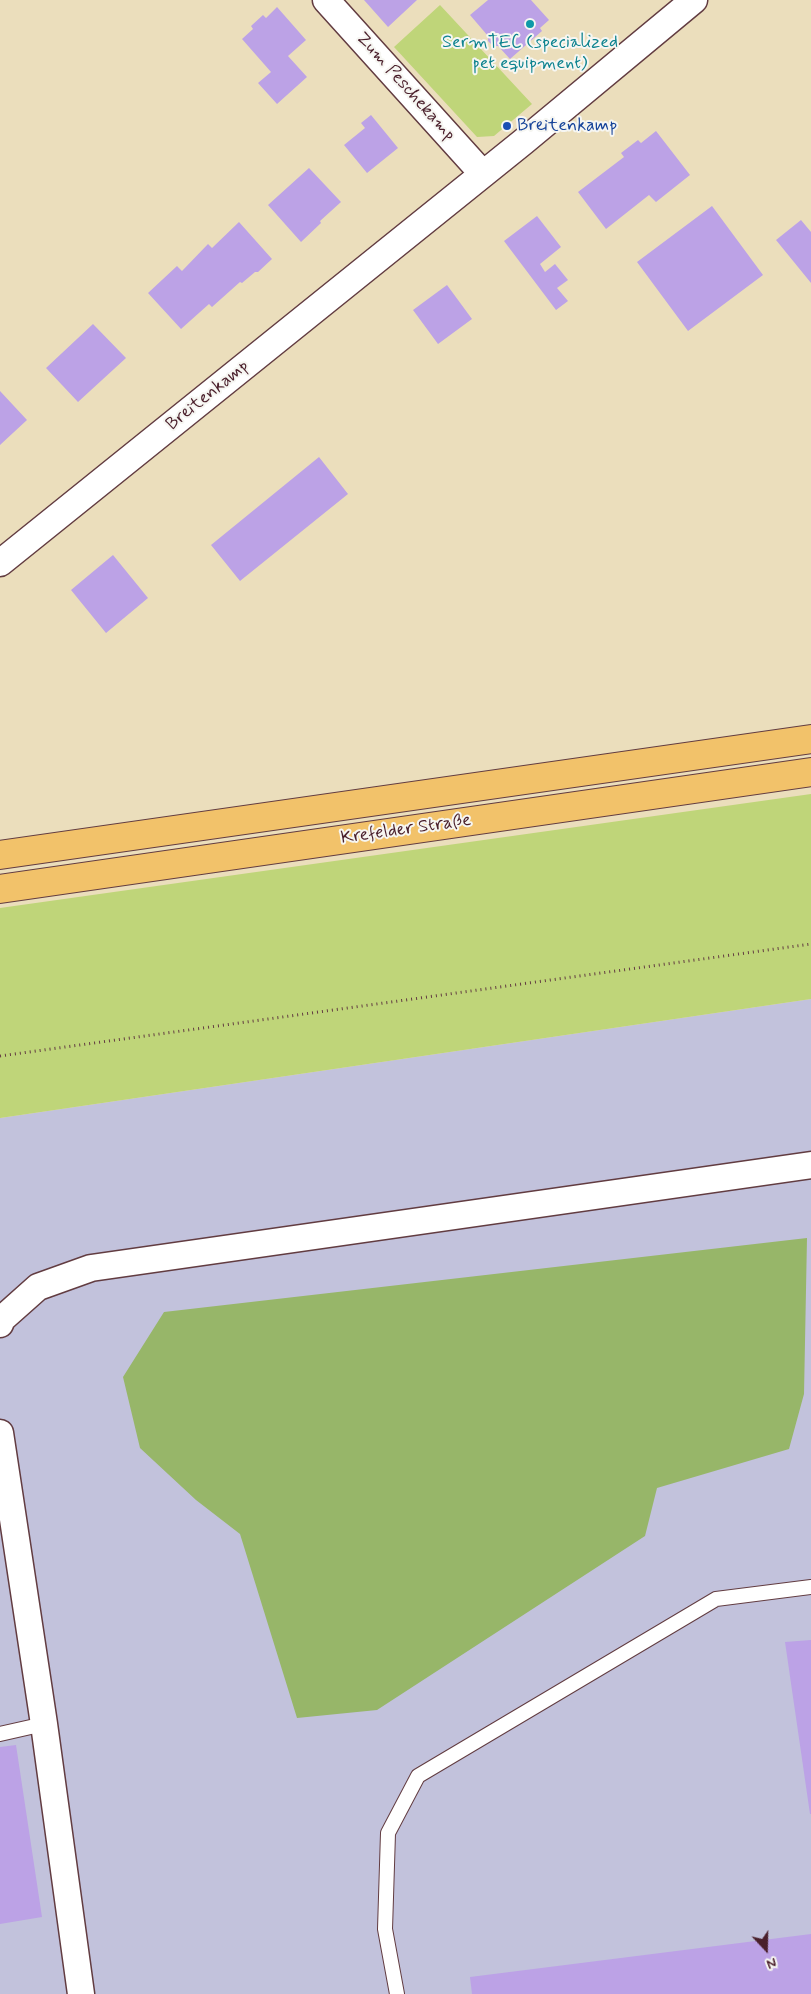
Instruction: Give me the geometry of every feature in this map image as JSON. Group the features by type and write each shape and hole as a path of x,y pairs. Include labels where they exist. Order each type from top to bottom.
{"main road":[{"name":"Krefelder Straße","path":"0,855 811,739"},
{"name":"Krefelder Straße","path":"0,889 811,772"}],"street":[{"name":"Zum Peschekamp","path":"326,0 483,174"},
{"name":"Breitenkamp","path":"0,563 483,174 694,0"},
{"path":"0,1324 2,1318 38,1287 91,1268 811,1165"},
{"path":"0,1433 44,1724 81,1994"}],"lane":[{"path":"397,1994 385,1929 388,1833 418,1776 716,1599 811,1587"},
{"path":"0,1734 44,1724"}],"path":[{"path":"0,1056 811,944"}],"shaded area":[{"path":"811,999 811,1994 0,1994 0,1118"}],"green space":[{"path":"440,5 532,104 494,136 477,137 394,47"},
{"path":"811,794 811,999 0,1118 0,908"},
{"path":"807,1238 804,1394 789,1449 657,1488 645,1536 377,1710 297,1718 240,1534 196,1500 140,1448 123,1377 164,1312"}],"building":[{"path":"364,0 417,0 388,27"},
{"path":"488,0 531,0 549,20 540,28 542,31 510,59 498,46 493,46 488,41 488,36 470,15"},
{"path":"277,7 306,40 288,56 307,77 277,104 258,83 271,72 242,39 253,29 251,26 263,15 266,18"},
{"path":"371,115 398,148 367,173 344,145 365,128 361,123"},
{"path":"656,131 690,175 656,202 649,195 606,229 578,192 624,157 621,153 638,140 641,143"},
{"path":"309,168 341,202 301,242 268,205"},
{"path":"712,206 763,275 688,331 637,262"},
{"path":"537,216 561,247 540,264 545,272 555,264 568,280 557,288 568,301 556,310 504,241"},
{"path":"801,220 811,232 811,283 776,240"},
{"path":"239,222 272,259 258,272 255,272 242,283 240,282 212,307 209,304 181,329 148,293 177,266 182,271 208,244 212,248"},
{"path":"447,285 472,319 438,344 413,310"},
{"path":"93,324 126,358 78,402 46,368"},
{"path":"0,391 27,420 0,445"},
{"path":"319,457 348,494 240,581 211,545"},
{"path":"113,555 148,598 106,633 71,590"},
{"path":"811,1640 811,1814 810,1814 785,1642"},
{"path":"16,1745 42,1917 0,1924 0,1747"},
{"path":"811,1934 811,1994 472,1994 470,1977"}],"place":[{"name":"SermTEC (specialized pet equipment)","path":"530,24"},
{"name":"Breitenkamp","path":"507,126"}]}
